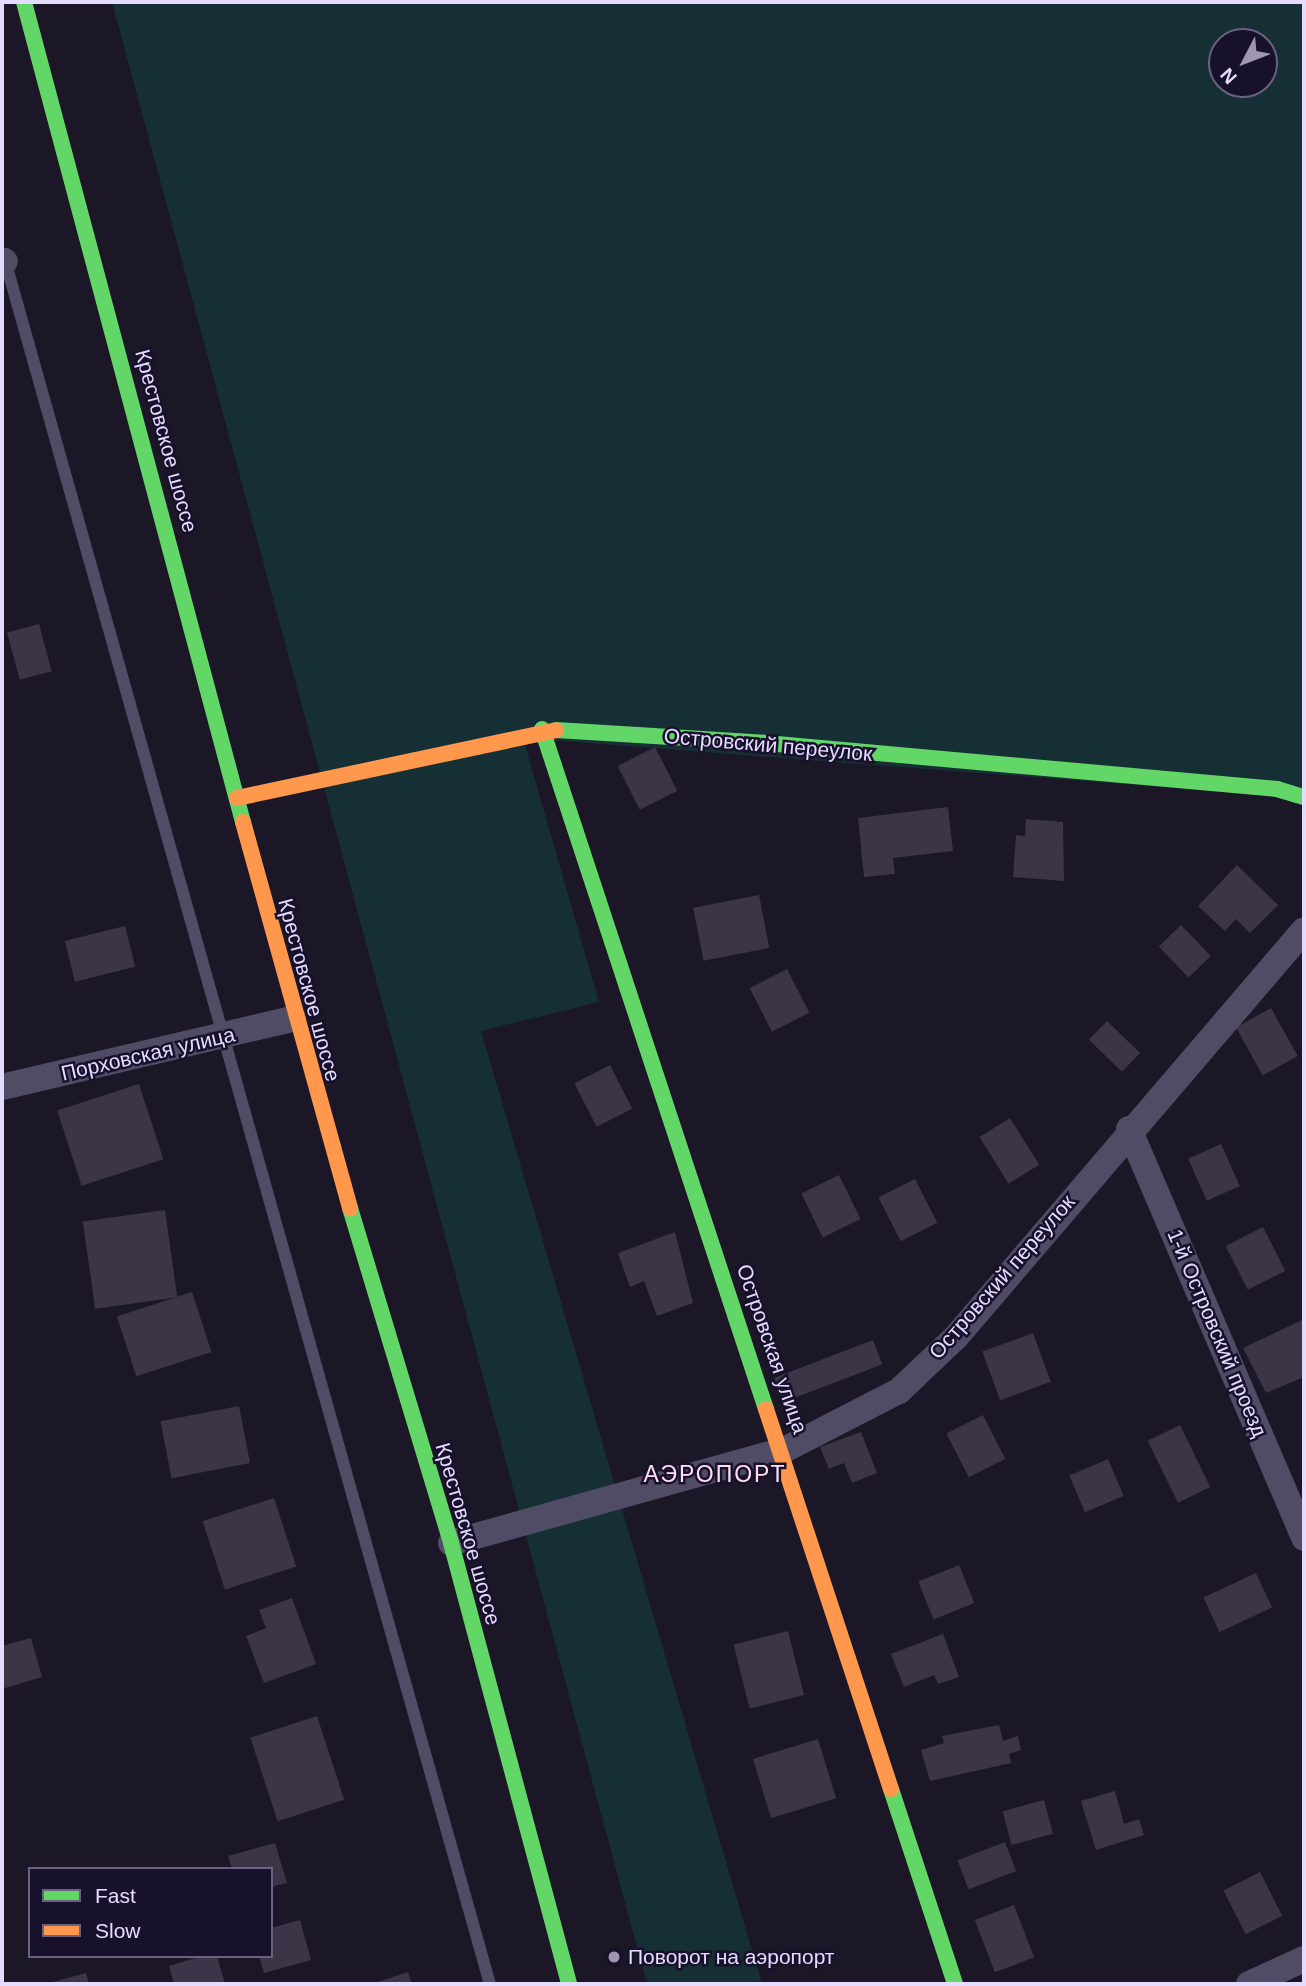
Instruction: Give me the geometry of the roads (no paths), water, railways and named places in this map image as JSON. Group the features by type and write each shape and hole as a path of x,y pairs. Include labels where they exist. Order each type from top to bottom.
{"street":[{"name":"Крестовское шоссе","path":"24,2 237,798 293,1019 451,1543 569,1984"},
{"name":"Островский переулок","path":"237,798 542,729 890,754 1277,789 1304,797"},
{"name":"Островская улица","path":"542,729 784,1450 955,1984"},
{"name":"Островский переулок","path":"451,1543 784,1450 898,1391 956,1337 1129,1129 1304,930"},
{"name":"Порховская улица","path":"2,1087 293,1019"},
{"name":"1-й Островский проезд","path":"1129,1129 1304,1538"},
{"path":"1249,1984 1304,1959"}],"lane":[{"path":"3,258 490,1984"}],"place":[{"name":"Поворот на аэропорт","path":"614,1957"}],"district":[{"name":"АЭРОПОРТ","path":"715,1474"}]}
